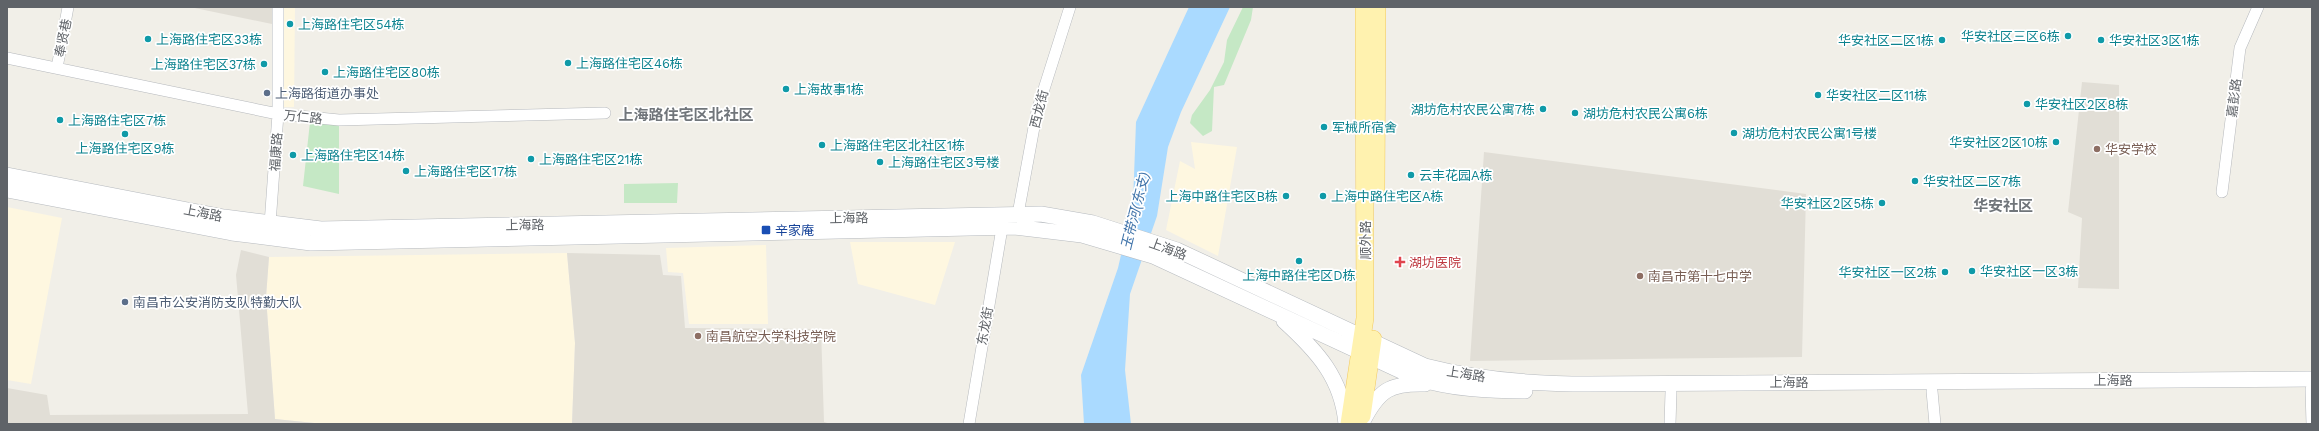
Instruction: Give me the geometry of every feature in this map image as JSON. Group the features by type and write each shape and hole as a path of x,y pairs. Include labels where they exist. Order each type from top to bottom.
{"main road":[{"name":"顺外路","path":"1361,424 1367,347 1365,287 1364,7"},
{"name":"顺外路","path":"1349,424 1375,305 1378,7"},
{"name":"上海路","path":"7,175 270,224 321,229 1041,214 1093,223 1153,249 1273,311 1367,347 1425,366 1452,373 1548,384 2312,380"},
{"name":"上海路","path":"7,190 232,233 311,243 1002,228 1082,235 1153,249 1177,250 1367,347 1416,378 1439,385 1469,389 1515,391 1671,392 2312,389"},
{"path":"1273,311 1308,343 1329,369 1340,395 1346,424"},
{"path":"1361,424 1373,402 1387,390 1400,384 1439,385"}],"street":[{"name":"奉贤巷","path":"57,68 68,7"},
{"name":"福康路","path":"270,224 278,114 278,7"},
{"name":"西龙街","path":"1018,214 1037,111 1070,7"},
{"name":"嘉彭路","path":"2222,192 2240,48 2258,7"},
{"name":"万仁路","path":"7,58 278,114 339,120 605,113"},
{"name":"东龙街","path":"969,424 1002,228"},
{"path":"2312,389 2312,424"},
{"path":"1932,391 1935,424"},
{"path":"1670,424 1671,392"}],"shaded area":[{"path":"190,7 273,7 272,24"},
{"path":"275,7 295,7 294,107 274,107"},
{"name":"华安学校","path":"2082,82 2119,85 2119,289 2078,288 2082,218 2068,212"},
{"path":"1191,142 1237,147 1218,256 1166,230 1180,161 1195,169"},
{"name":"南昌市第十七中学","path":"1484,152 1806,194 1802,357 1470,361"},
{"path":"7,207 62,218 31,384 7,380"},
{"path":"850,242 955,242 935,305 858,284"},
{"path":"766,245 768,324 689,324 683,273 668,272 666,248"},
{"path":"241,250 269,257 266,297 275,419 324,424 7,424 7,388 47,395 50,415 248,414 236,275"},
{"path":"567,253 575,343 572,424 324,424 275,419 266,297 269,257"},
{"name":"南昌航空大学科技学院","path":"567,253 660,255 663,275 681,276 685,328 821,329 824,422 831,424 572,424 575,343"}],"green space":[{"path":"1243,7 1253,7 1251,20 1224,85 1214,87 1212,131 1203,136 1190,123 1192,115 1210,90 1224,62 1227,40"},
{"path":"310,122 339,125 339,194 303,186"},
{"path":"678,183 677,203 624,203 624,184"}],"water":[{"name":"玉带河(东支)","path":"1189,7 1230,7 1181,112 1168,147 1157,216 1130,294 1125,370 1131,424 1084,424 1081,375 1118,268 1133,203 1136,122"}],"place":[{"name":"上海路住宅区54栋","path":"290,24"},
{"name":"华安社区三区6栋","path":"2068,36"},
{"name":"上海路住宅区33栋","path":"148,39"},
{"name":"华安社区二区1栋","path":"1942,40"},
{"name":"华安社区3区1栋","path":"2101,40"},
{"name":"上海路住宅区46栋","path":"568,63"},
{"name":"上海路住宅区37栋","path":"264,64"},
{"name":"上海路住宅区80栋","path":"325,72"},
{"name":"上海故事1栋","path":"786,89"},
{"name":"上海路街道办事处","path":"267,93"},
{"name":"华安社区二区11栋","path":"1818,95"},
{"name":"华安社区2区8栋","path":"2027,104"},
{"name":"湖坊危村农民公寓7栋","path":"1543,109"},
{"name":"湖坊危村农民公寓6栋","path":"1575,113"},
{"name":"上海路住宅区7栋","path":"60,120"},
{"name":"军械所宿舍","path":"1324,127"},
{"name":"湖坊危村农民公寓1号楼","path":"1734,133"},
{"name":"上海路住宅区9栋","path":"125,134"},
{"name":"华安社区2区10栋","path":"2056,142"},
{"name":"上海路住宅区北社区1栋","path":"822,145"},
{"name":"华安学校","path":"2097,149"},
{"name":"上海路住宅区14栋","path":"293,155"},
{"name":"上海路住宅区21栋","path":"531,159"},
{"name":"上海路住宅区3号楼","path":"880,162"},
{"name":"上海路住宅区17栋","path":"406,171"},
{"name":"云丰花园A栋","path":"1411,175"},
{"name":"华安社区二区7栋","path":"1915,181"},
{"name":"上海中路住宅区B栋","path":"1286,196"},
{"name":"上海中路住宅区A栋","path":"1323,196"},
{"name":"华安社区2区5栋","path":"1882,203"},
{"name":"辛家庵","path":"766,230"},
{"name":"上海中路住宅区D栋","path":"1299,261"},
{"name":"湖坊医院","path":"1400,262"},
{"name":"华安社区一区3栋","path":"1972,271"},
{"name":"华安社区一区2栋","path":"1945,272"},
{"name":"南昌市第十七中学","path":"1640,276"},
{"name":"南昌市公安消防支队特勤大队","path":"125,302"},
{"name":"南昌航空大学科技学院","path":"698,336"}],"district":[{"name":"上海路住宅区北社区","path":"686,115"},
{"name":"华安社区","path":"2003,206"}]}
